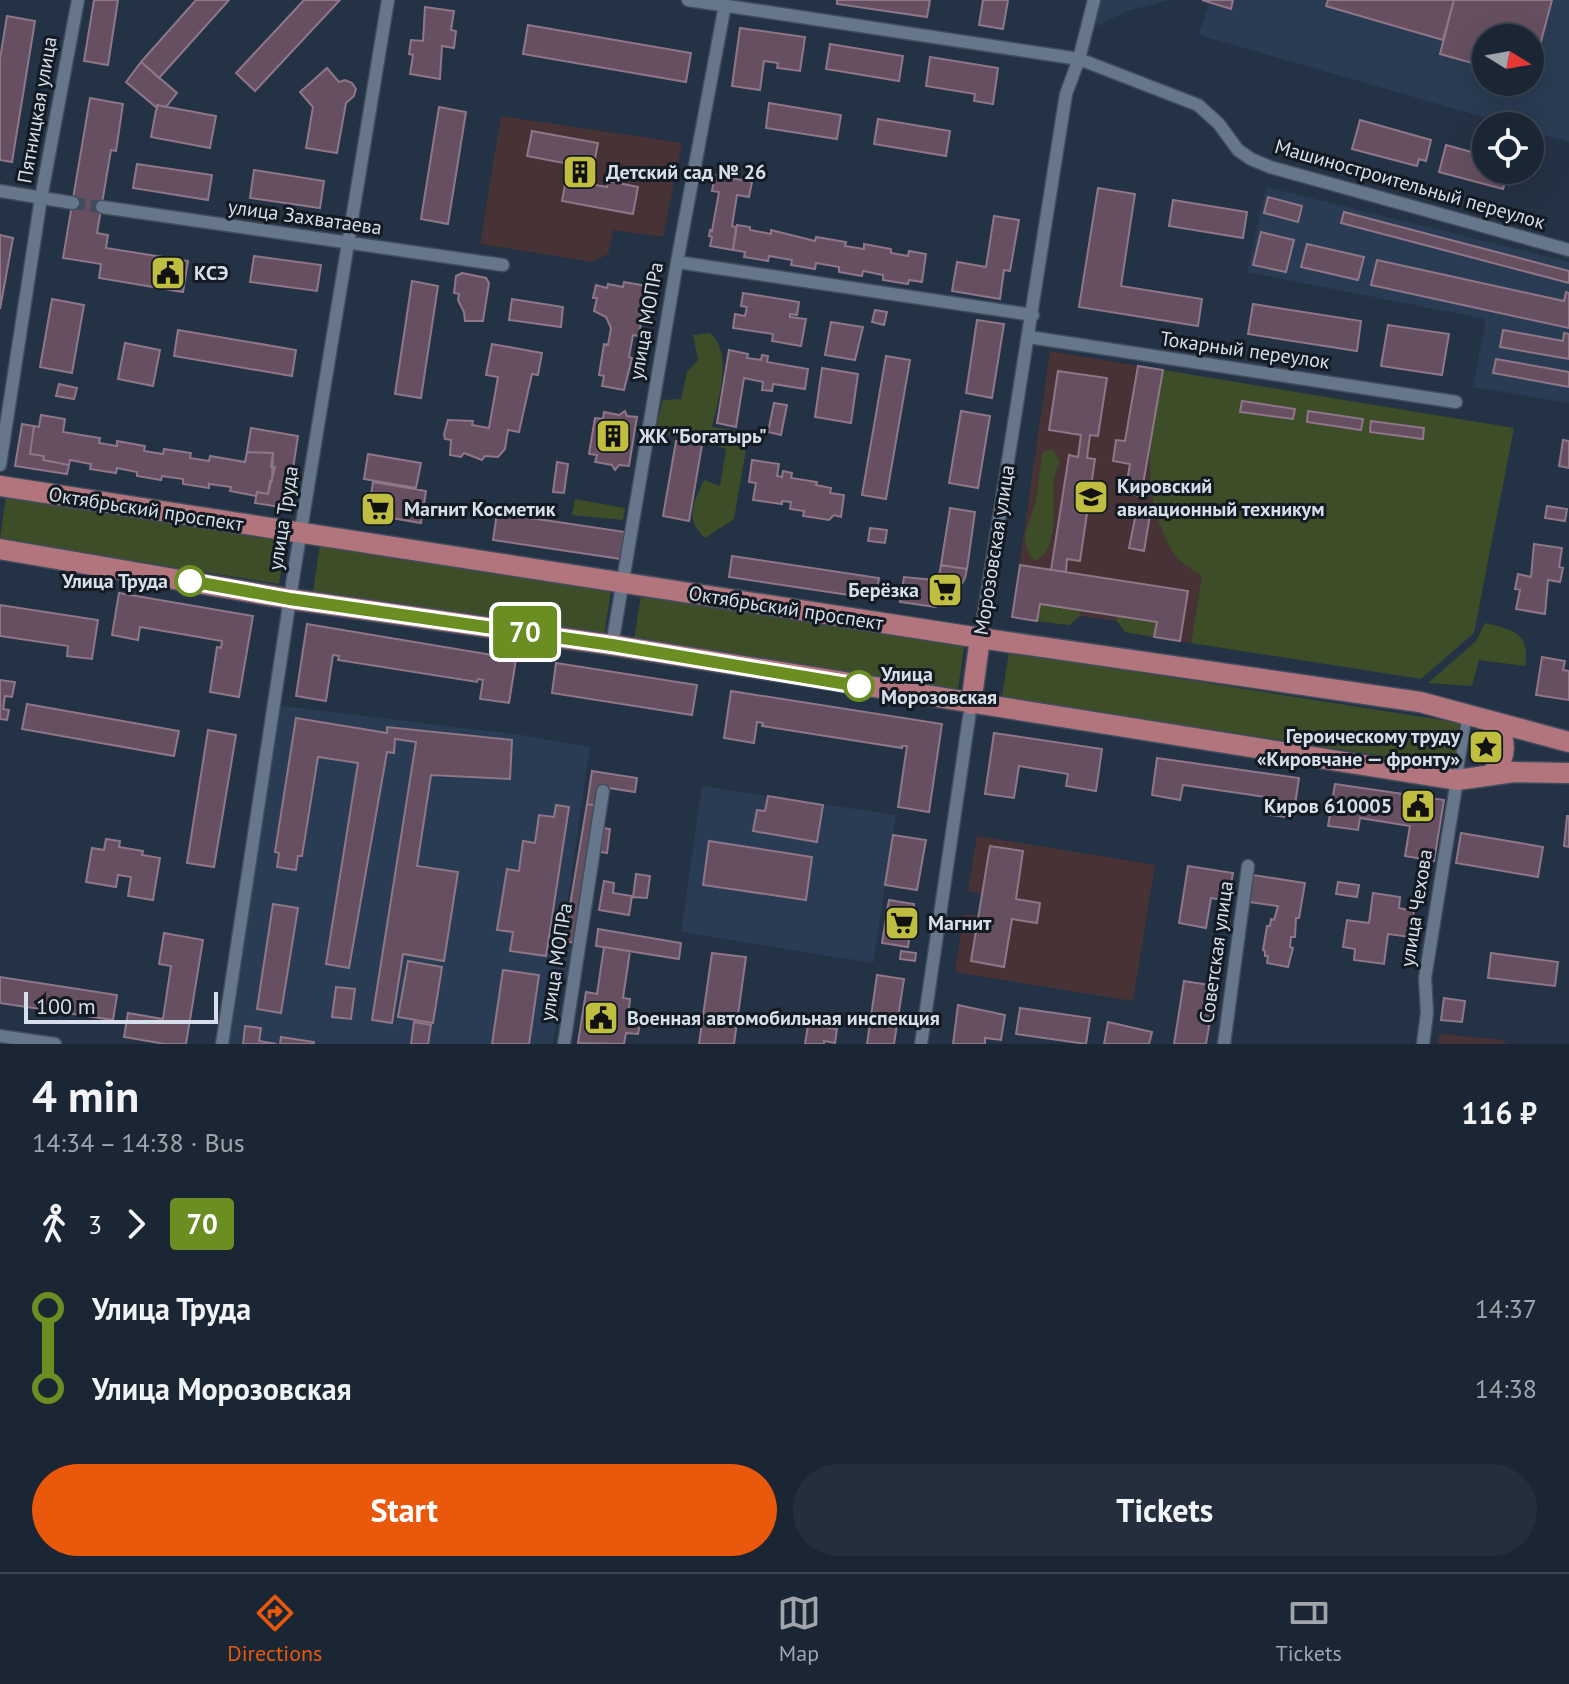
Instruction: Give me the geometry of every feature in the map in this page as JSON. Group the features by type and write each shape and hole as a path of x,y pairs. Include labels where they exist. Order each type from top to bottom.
{"main road":[{"name":"Октябрьский проспект","path":"0,486 980,638 1420,702 1569,742"},
{"path":"0,549 290,599 612,645 1457,780 1514,772 1569,773"},
{"name":"Морозовская улица","path":"971,704 980,638"},
{"path":"1490,775 1497,769 1505,748 1504,736 1496,722"}],"street":[{"name":"Пятницкая улица","path":"0,465 41,198 78,0"},
{"name":"улица Труда","path":"222,1044 290,599 388,0"},
{"name":"Машиностроительный переулок","path":"688,0 1079,59 1198,105 1219,124 1238,150 1251,159 1569,250"},
{"name":"Морозовская улица","path":"980,638 1066,94 1079,59 1094,0"},
{"name":"улица МОПРа","path":"612,645 677,262 725,5"},
{"path":"0,191 73,203"},
{"name":"улица Захватаева","path":"102,207 503,265"},
{"path":"677,262 1033,315"},
{"name":"Токарный переулок","path":"1029,337 1456,402"},
{"name":"Морозовская улица","path":"921,1044 971,704"},
{"path":"1457,780 1467,713"},
{"name":"улица Чехова","path":"1423,1044 1427,1013 1425,978 1457,780"},
{"name":"улица МОПРа","path":"564,1044 603,791"},
{"name":"Советская улица","path":"1224,1044 1248,866"},
{"path":"0,1036 55,1044"}],"shaded area":[{"path":"1100,0 1170,0 1127,11 1095,25"},
{"path":"1202,0 1569,0 1569,142 1544,135 1544,112 1472,114 1199,35 1209,2"},
{"path":"501,116 682,143 663,237 614,230 608,254 592,262 480,244"},
{"path":"1266,187 1569,262 1569,403 1473,387 1486,319 1247,272"},
{"name":"Кировский авиационный техникум","path":"1050,351 1163,370 1179,561 1202,576 1191,643 1125,632 1117,621 1080,616 1069,625 1012,617"},
{"path":"281,706 522,735 590,747 561,945 573,949 570,972 562,982 553,1044 227,1044"},
{"path":"702,786 896,815 873,963 681,932"},
{"path":"977,836 1155,865 1133,1001 955,972 964,914 978,916 982,894 968,891"},
{"path":"1439,1034 1503,1040 1507,1044 1438,1044"}],"green space":[{"path":"710,333 717,342 723,365 712,427 745,432 747,443 734,519 705,538 694,523 692,510 704,480 720,486 726,449 655,431 663,400 681,399 687,372 698,360 693,335"},
{"path":"1163,370 1514,428 1474,633 1421,679 1191,643 1202,576 1181,562 1172,551 1162,530 1151,489 1150,450"},
{"path":"1052,449 1060,461 1054,480 1052,537 1043,556 1034,561 1026,546 1025,534 1036,501 1043,452"},
{"path":"6,496 286,541 279,584 0,539"},
{"path":"575,499 625,508 623,520 572,515"},
{"path":"320,545 611,591 604,636 313,591"},
{"path":"641,595 964,646 958,690 634,640"},
{"path":"1040,604 1080,610 1080,616 1069,625 1037,621"},
{"path":"1118,616 1157,622 1154,637 1125,632 1117,621"},
{"path":"1485,623 1518,635 1525,646 1525,666 1479,660 1472,686 1428,683 1476,641"},
{"path":"1009,652 1461,723 1454,767 1002,697"}],"building":[{"path":"94,0 118,0 108,65 84,61"},
{"path":"196,0 229,0 159,78 141,62"},
{"path":"304,0 340,0 255,91 236,73"},
{"path":"837,0 930,0 927,17 837,4"},
{"path":"983,0 1008,0 1003,29 979,25"},
{"path":"1202,0 1233,0 1231,9"},
{"path":"1328,0 1454,0 1443,40 1326,6"},
{"path":"1454,0 1552,0 1544,30 1544,24 1472,24 1472,63 1440,54"},
{"path":"425,7 454,11 451,30 456,31 454,48 442,46 440,79 410,74 413,55 409,54 411,40 423,41"},
{"path":"7,16 35,21 12,162 0,160 0,59"},
{"path":"528,25 691,53 686,82 523,54"},
{"path":"740,28 805,37 800,71 777,68 778,63 764,61 760,90 732,86"},
{"path":"830,44 903,56 899,81 826,69"},
{"path":"930,57 998,68 993,104 974,101 975,94 926,86"},
{"path":"141,62 177,93 166,107 157,105 157,108 126,82"},
{"path":"327,68 339,82 345,80 356,89 354,96 346,103 337,153 306,148 313,107 300,92"},
{"path":"90,98 123,104 116,151 111,150 97,233 108,235 106,248 188,261 183,292 99,278 101,264 63,258"},
{"path":"769,103 841,115 837,139 766,128"},
{"path":"157,105 216,116 210,148 151,137"},
{"path":"439,107 466,112 448,224 421,219"},
{"path":"878,119 950,131 946,156 874,144"},
{"path":"1360,120 1431,140 1426,161 1419,159 1417,166 1352,149"},
{"name":"Детский сад № 26","path":"532,131 598,143 590,184 607,187 609,181 638,187 633,214 562,201 569,164 527,156"},
{"path":"1446,145 1472,152 1472,181 1439,172"},
{"path":"137,164 212,175 208,200 133,188"},
{"path":"254,170 324,181 320,208 250,198"},
{"path":"715,175 752,182 749,197 737,195 732,226 736,227 733,250 710,246 710,230 719,192 712,191"},
{"path":"1484,184 1505,184 1503,189"},
{"path":"1098,188 1135,194 1121,286 1202,299 1198,326 1079,307"},
{"path":"1268,197 1302,206 1298,222 1264,213"},
{"path":"1173,200 1247,212 1243,238 1169,226"},
{"path":"1344,212 1569,271 1569,283 1341,223"},
{"path":"994,216 1019,220 1010,271 1004,270 1000,299 952,291 957,262 986,267"},
{"path":"737,225 815,241 816,237 846,242 845,246 864,249 864,244 908,256 909,251 926,254 922,282 909,280 908,284 883,280 883,275 863,271 862,276 839,272 839,267 816,263 815,269 791,265 792,260 769,256 768,261 744,257 745,252 733,250"},
{"path":"1261,232 1294,240 1286,272 1253,265"},
{"path":"0,235 13,238 0,309"},
{"path":"1307,244 1364,257 1358,280 1301,267"},
{"path":"254,256 321,265 317,291 250,282"},
{"path":"1377,260 1564,301 1566,292 1569,293 1569,328 1371,285"},
{"path":"462,273 486,278 489,283 483,321 465,321 459,294 454,293 456,276"},
{"path":"412,281 438,286 421,398 395,394"},
{"path":"624,282 647,286 640,314 639,336 633,335 629,357 632,358 624,390 602,386 604,376 599,375 604,344 608,345 611,328 606,317 594,311 597,298 593,298 596,285 623,287"},
{"path":"743,293 799,302 797,315 790,314 790,317 806,319 801,346 772,341 773,334 733,328 735,314 745,316 747,307 741,306"},
{"path":"52,299 84,305 72,373 40,367"},
{"path":"512,299 563,307 561,327 509,320"},
{"path":"1253,304 1361,321 1357,351 1248,334"},
{"path":"875,310 887,312 884,325 872,322"},
{"path":"977,320 1004,324 992,398 966,393"},
{"path":"831,322 863,327 855,360 825,355"},
{"path":"1388,325 1449,334 1442,375 1381,366"},
{"path":"178,330 296,350 292,376 174,356"},
{"path":"1503,330 1563,341 1564,333 1569,334 1569,359 1500,347"},
{"path":"125,343 160,350 153,386 118,379"},
{"path":"492,344 542,353 538,375 532,374 519,432 508,430 505,449 498,457 485,456 482,460 464,453 461,457 450,455 451,440 445,439 444,434 448,420 473,421 472,425 489,428 498,377 486,375"},
{"path":"729,350 748,354 747,358 761,360 762,355 768,356 767,362 808,369 805,389 773,384 772,391 762,390 763,382 744,378 736,427 717,423"},
{"path":"886,356 910,360 886,499 862,495"},
{"path":"1496,359 1569,372 1569,387 1493,373"},
{"path":"1138,366 1163,370 1141,496 1125,493 1130,464 1113,461 1116,440 1125,441"},
{"path":"822,368 858,374 851,423 815,417"},
{"path":"1058,371 1107,378 1098,436 1090,435 1087,458 1095,459 1080,561 1067,559 1066,572 1051,570 1069,455 1078,457 1081,435 1049,430"},
{"path":"59,384 77,388 74,399 56,396"},
{"path":"1242,401 1295,409 1293,419 1240,412"},
{"path":"774,403 787,405 781,435 768,432"},
{"name":"ЖК \"Богатырь\"","path":"625,411 627,416 637,417 629,466 619,465 615,470 612,465 595,462 597,455 589,454 595,418 603,419 604,412 619,415"},
{"path":"961,411 990,416 978,488 949,483"},
{"path":"1308,411 1363,419 1361,430 1307,422"},
{"path":"41,415 65,419 63,432 100,438 99,443 117,446 117,441 145,446 144,451 163,454 164,449 191,453 190,458 209,461 210,456 245,462 247,452 273,453 268,494 257,492 256,496 230,491 231,487 183,484 183,479 162,476 161,480 137,476 137,472 117,468 116,473 90,469 91,464 70,460 69,465 43,460 44,456 30,454 34,426 39,427"},
{"path":"1371,421 1424,428 1423,439 1370,432"},
{"path":"22,424 34,426 30,454 69,465 67,474 15,466"},
{"path":"251,428 298,436 287,508 255,503 257,492 268,494 275,467 271,467 273,453 247,452"},
{"path":"1563,440 1569,441 1569,468 1559,466"},
{"path":"676,441 702,445 689,521 663,516"},
{"path":"368,454 421,463 416,488 364,479"},
{"path":"752,460 779,464 777,476 782,477 783,471 792,473 791,478 817,482 816,485 831,488 830,493 844,495 841,517 834,515 829,520 803,516 804,511 790,509 791,502 782,501 782,504 753,500 756,483 749,482"},
{"path":"557,462 568,464 564,493 553,492"},
{"path":"373,482 426,491 421,523 368,514"},
{"path":"1547,506 1567,509 1565,521 1545,518"},
{"path":"950,508 975,512 967,569 941,565"},
{"path":"497,513 625,532 621,559 493,540"},
{"path":"1136,513 1150,515 1144,551 1129,548"},
{"path":"870,528 887,530 885,543 868,541"},
{"path":"1534,544 1562,548 1560,582 1548,580 1545,614 1516,609 1520,590 1515,589 1518,574 1531,577"},
{"path":"732,556 879,578 876,599 729,577"},
{"path":"941,565 967,569 956,594 935,607 900,602 904,577 935,580"},
{"path":"1020,565 1188,591 1180,641 1154,637 1157,622 1040,604 1037,621 1012,617"},
{"path":"119,593 253,616 239,697 210,692 217,647 221,648 222,641 140,627 138,640 112,635"},
{"path":"0,605 98,620 92,659 67,656 68,646 0,636"},
{"path":"307,624 516,659 509,703 480,699 483,680 478,679 477,682 338,660 339,656 333,655 326,701 296,696"},
{"path":"1542,657 1565,661 1563,670 1569,671 1569,700 1536,695"},
{"path":"556,663 697,685 692,715 552,693"},
{"path":"0,680 15,682 12,697 5,696 3,709 9,710 7,720 0,719"},
{"path":"731,691 942,724 929,812 898,807 907,746 902,748 762,726 763,723 757,722 754,743 724,738"},
{"path":"27,704 179,731 174,756 22,729"},
{"path":"296,718 387,733 387,727 512,740 510,779 431,775 417,866 458,872 444,961 403,954 392,1023 372,1020 416,742 395,739 394,753 387,752 349,968 326,964 358,763 318,757 302,856 298,856 296,870 277,867 279,853 275,852"},
{"path":"208,730 236,735 214,867 187,863"},
{"path":"994,733 1102,749 1096,791 1066,786 1068,774 1019,766 1014,798 985,794"},
{"path":"1157,758 1299,778 1293,818 1264,814 1266,797 1183,785 1180,800 1152,795"},
{"path":"592,771 637,778 635,792 602,787 599,806 587,804"},
{"path":"1335,784 1444,800 1434,861 1405,856 1410,826 1360,818 1358,830 1328,826"},
{"path":"768,796 823,805 817,842 753,831 757,810 765,811"},
{"path":"587,804 599,806 575,943 564,941"},
{"path":"556,805 569,807 546,956 510,951 513,932 497,930 507,869 519,871 523,841 535,843 539,815 554,817"},
{"path":"1569,816 1569,847 1564,846"},
{"path":"604,828 610,829 607,853 600,852"},
{"path":"1461,833 1543,847 1538,877 1456,863"},
{"path":"893,835 926,840 917,890 885,885"},
{"path":"106,839 120,841 119,847 160,858 153,900 128,896 131,877 118,875 116,887 86,882 92,848 104,850"},
{"path":"709,841 812,857 806,900 703,885"},
{"path":"990,846 1023,851 1016,899 1040,903 1037,923 1012,919 1004,967 971,961"},
{"path":"1188,866 1233,873 1228,901 1211,898 1206,928 1179,923"},
{"path":"636,874 650,876 647,898 633,897"},
{"path":"1253,875 1305,883 1299,918 1296,918 1295,937 1291,937 1290,947 1293,948 1288,967 1267,963 1268,956 1263,950 1267,926 1270,926 1271,919 1274,920 1278,906 1249,902"},
{"path":"604,881 614,883 613,893 632,896 629,915 599,910"},
{"path":"1338,882 1359,885 1357,897 1336,894"},
{"path":"1373,893 1400,897 1399,908 1414,911 1410,937 1388,934 1384,964 1354,960 1355,949 1343,947 1347,920 1369,923"},
{"path":"889,900 914,904 908,947 882,943"},
{"path":"273,904 298,908 281,1013 257,1009"},
{"path":"598,929 681,943 679,959 596,946"},
{"path":"164,933 203,940 186,1044 124,1037 128,1013 163,1019 171,966 159,964"},
{"path":"604,947 630,951 623,998 630,999 628,1017 641,1018 638,1034 626,1033 624,1044 578,1043 586,992 597,994"},
{"path":"901,951 916,953 915,961 900,959"},
{"path":"712,953 746,957 734,1044 699,1044"},
{"path":"1491,953 1558,962 1555,986 1488,978"},
{"path":"408,961 442,967 433,1023 398,1017"},
{"path":"503,970 539,975 529,1044 492,1044"},
{"path":"877,975 904,979 894,1044 867,1044"},
{"path":"0,977 117,995 113,1020 0,1003"},
{"path":"1184,981 1216,986 1206,1044 1174,1044"},
{"path":"336,987 355,989 351,1019 332,1017"},
{"path":"1444,998 1465,1001 1462,1022 1441,1020"},
{"path":"958,1005 1005,1015 1001,1040 985,1038 985,1044 953,1044"},
{"path":"1020,1008 1090,1018 1086,1044 1016,1034"},
{"path":"414,1022 431,1025 428,1044 411,1044"},
{"path":"1108,1022 1152,1032 1149,1044 1104,1044"},
{"path":"808,1025 837,1029 835,1043 805,1044"},
{"path":"245,1026 261,1028 259,1041 277,1044 243,1044"},
{"path":"281,1037 314,1042 314,1044 280,1044"}],"tunnel":[{"path":"73,203 102,207"}],"bus line":[{"name":"70","path":"190,581 859,686"}],"place":[{"name":"Детский сад № 26","path":"580,172"},
{"name":"КСЭ","path":"168,273"},
{"name":"ЖК \"Богатырь\"","path":"613,436"},
{"name":"Кировский авиационный техникум","path":"1091,497"},
{"name":"Магнит Косметик","path":"378,509"},
{"name":"Улица Труда","path":"190,581"},
{"name":"Берёзка","path":"945,590"},
{"name":"Улица Морозовская","path":"859,686"},
{"name":"Героическому труду «Кировчане — фронту»","path":"1486,747"},
{"name":"Киров 610005","path":"1418,806"},
{"name":"Магнит","path":"902,923"},
{"name":"Военная автомобильная инспекция","path":"601,1018"}]}
